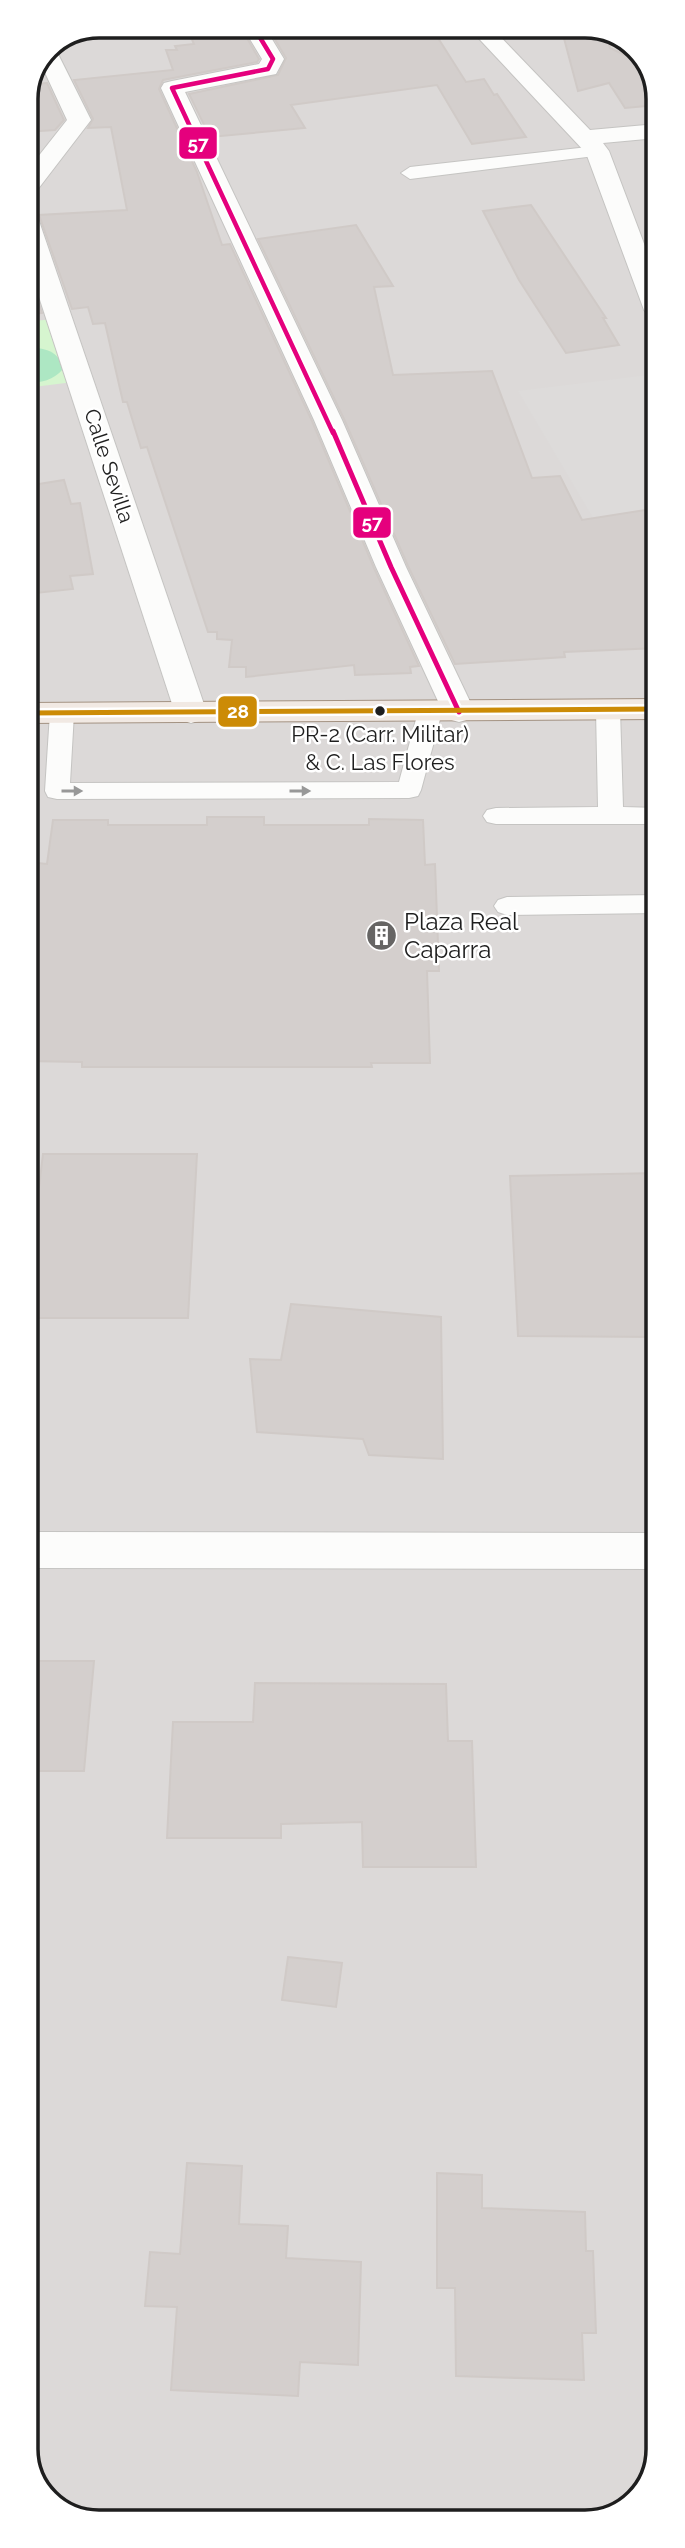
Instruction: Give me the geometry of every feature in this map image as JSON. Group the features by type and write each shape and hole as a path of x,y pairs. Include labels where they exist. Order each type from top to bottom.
{"main road":[{"path":"38,713 646,709"}],"street":[{"path":"260,38 273,60 268,69 172,88 328,420 391,567 444,712"},
{"path":"490,39 590,144 646,283"},
{"path":"38,173 79,120 51,63"},
{"path":"590,144 646,133"},
{"name":"Calle Sevilla","path":"38,254 191,713"},
{"path":"38,1550 646,1551"}],"lane":[{"path":"410,173 590,144"},
{"path":"608,710 611,815"},
{"path":"62,713 57,791 409,790 444,712"},
{"path":"496,816 646,816"},
{"path":"507,906 646,904"}],"shaded area":[{"path":"590,39 609,43 626,54 634,62 645,87 646,2457 631,2489 623,2497 598,2508 95,2509 76,2505 59,2494 47,2479 40,2461 38,99 43,76 56,56 76,43 87,40"},
{"path":"646,375 646,510 593,518 518,391"}],"green space":[{"path":"53,319 73,382 38,386 38,321"},
{"path":"38,348 54,354 63,369 47,380 38,382"}],"building":[{"path":"191,38 247,38 259,59 257,62 163,80 159,89 197,172 222,245 230,244 312,421 419,666 410,667 411,673 355,675 354,665 246,677 246,667 229,667 232,640 217,639 217,632 208,632 147,447 141,448 127,402 123,402 105,323 93,324 88,307 72,309 39,215 127,210 111,127 88,128 93,119 74,80 173,70 166,50 177,50 175,46 194,44"},
{"path":"274,38 438,39 466,82 484,79 526,137 472,144 437,85 291,105 305,128 210,137 189,94 278,75 286,58"},
{"path":"564,39 590,39 608,43 610,48 629,57 643,80 646,106 625,108 609,83 578,91"},
{"path":"41,83 47,83 64,120 55,130 38,131"},
{"path":"531,205 606,318 603,318 619,345 566,353 519,280 483,211"},
{"path":"356,225 393,286 374,287 393,375 492,371 532,478 560,476 582,520 646,510 646,649 564,652 565,657 455,664 408,566 344,419 258,239"},
{"path":"64,480 71,504 80,503 93,574 70,576 73,589 38,593 38,484"},
{"name":"Plaza Real Caparra","path":"207,817 264,817 264,825 369,825 369,819 423,820 425,865 435,864 439,971 427,971 430,1063 371,1063 372,1067 82,1067 82,1062 38,1061 38,863 47,864 53,820 108,820 108,825 207,825"},
{"path":"43,1154 197,1154 188,1318 38,1318 39,1187"},
{"path":"646,1173 646,1337 518,1336 510,1176"},
{"path":"291,1304 441,1317 443,1459 369,1455 363,1439 257,1432 250,1359 281,1360"},
{"path":"38,1661 94,1661 84,1771 38,1771"},
{"path":"255,1683 446,1684 448,1741 472,1741 476,1867 363,1867 362,1822 281,1824 281,1838 167,1838 173,1722 253,1722"},
{"path":"288,1957 342,1963 336,2007 282,2000"},
{"path":"187,2163 242,2166 239,2224 288,2226 286,2258 361,2262 358,2365 300,2362 298,2396 171,2390 177,2307 145,2306 150,2252 180,2254"},
{"path":"437,2173 482,2175 482,2208 585,2212 586,2251 593,2251 596,2333 582,2333 584,2380 456,2376 455,2288 437,2288"}],"transit line":[{"name":"57","path":"260,38 273,59 268,69 172,88 328,420 391,567 459,712"},
{"name":"28","path":"38,713 646,709"}],"place":[{"name":"PR-2 (Carr. Militar) & C. Las Flores","path":"380,711"},
{"name":"Plaza Real Caparra","path":"381,936"}]}
